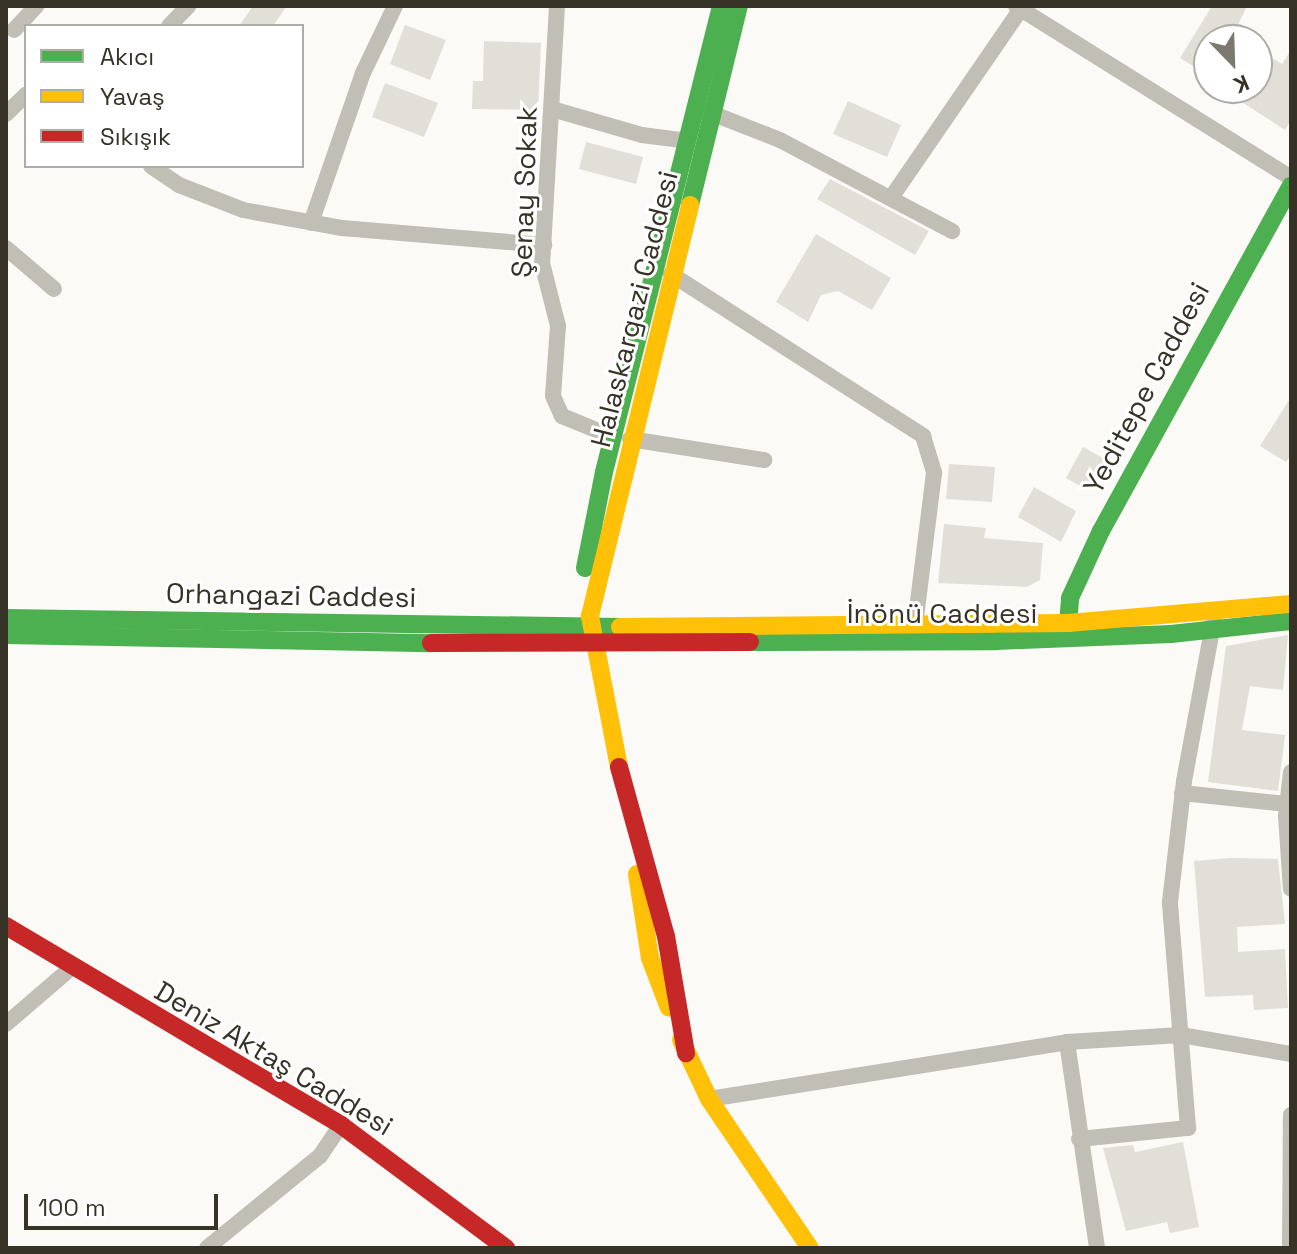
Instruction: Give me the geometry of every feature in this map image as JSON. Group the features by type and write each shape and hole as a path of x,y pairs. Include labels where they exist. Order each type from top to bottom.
{"main road":[{"path":"721,6 705,110 688,141 663,269 621,438 583,636 632,826 666,936 686,1053 709,1099 810,1248"},
{"name":"Halaskargazi Caddesi","path":"663,269 705,110 739,6"},
{"name":"Yeditepe Caddesi","path":"1068,623 1070,598 1101,531 1291,186"},
{"path":"1214,622 1291,604"},
{"name":"Orhangazi Caddesi","path":"6,618 78,628"},
{"path":"996,633 1068,623 1124,629 1214,622 1291,621"},
{"name":"Orhangazi Caddesi","path":"6,635 78,628 390,632 462,636 996,633"},
{"name":"İnönü Caddesi","path":"996,633 1124,629"},
{"name":"Deniz Aktaş Caddesi","path":"6,926 70,969 341,1125 493,1245"}],"street":[{"path":"24,42 10,27 36,6"},
{"path":"171,24 188,6"},
{"name":"Şenay Sokak","path":"557,6 543,283 558,326 556,405 573,423 621,438 764,460"},
{"path":"311,223 389,7"},
{"path":"893,195 1018,7 1291,178"},
{"path":"6,114 24,97"},
{"path":"552,109 642,135 688,141"},
{"path":"705,110 893,195 952,231"},
{"path":"155,168 222,204 311,223 544,245"},
{"path":"6,248 54,289"},
{"path":"663,269 923,436 934,473 914,633"},
{"path":"1079,1139 1188,1128 1170,902 1182,793 1214,622"},
{"path":"1291,772 1287,804 1291,889"},
{"path":"1182,793 1287,804"},
{"path":"6,1024 70,969"},
{"path":"709,1099 1067,1042 1181,1035 1291,1054"},
{"path":"1067,1042 1097,1248"},
{"path":"1290,1248 1291,1115"},
{"path":"207,1248 320,1156 341,1125"}],"building":[{"path":"253,6 287,6 274,24 240,24"},
{"path":"1212,6 1247,6 1239,24 1201,24"},
{"path":"405,25 446,40 430,80 390,64"},
{"path":"1193,37 1193,66 1180,58"},
{"path":"484,41 541,43 538,110 472,109 473,81 483,81"},
{"path":"1291,50 1291,120 1285,130 1245,104 1273,104 1273,59 1282,64"},
{"path":"385,83 438,103 424,137 372,117"},
{"path":"848,101 901,125 887,157 833,134"},
{"path":"586,142 643,157 636,184 579,169"},
{"path":"830,179 929,231 915,255 817,199"},
{"path":"816,234 891,278 872,310 838,291 821,295 808,322 776,302"},
{"path":"1291,397 1291,454 1286,462 1260,446"},
{"path":"1083,447 1105,459 1088,490 1066,478"},
{"path":"949,464 995,467 992,502 946,499"},
{"path":"1034,487 1076,511 1061,542 1018,517"},
{"path":"944,524 986,528 984,538 1043,543 1040,580 1027,587 938,583"},
{"path":"1288,635 1283,690 1250,686 1242,730 1285,735 1278,791 1208,782 1226,646"},
{"path":"1278,859 1285,924 1237,927 1238,952 1285,949 1288,1008 1254,1010 1253,995 1205,997 1194,861"},
{"path":"1183,1142 1199,1227 1170,1233 1167,1222 1126,1231 1103,1148 1133,1145 1135,1152"}],"traffic: fast":[{"path":"585,568 604,472 721,6"},
{"path":"690,205 739,6"},
{"path":"1068,623 1070,598 1101,531 1291,186"},
{"path":"6,618 620,627"},
{"path":"750,642 996,641 1171,634 1291,621"},
{"path":"6,635 431,643"}],"traffic: slow":[{"path":"619,767 590,616 690,205"},
{"path":"620,627 1068,623 1291,604"},
{"path":"637,874 650,958 669,1008"},
{"path":"681,1040 709,1099 810,1248"}],"traffic: jam":[{"path":"431,643 750,642"},
{"path":"619,767 666,936 686,1053"},
{"path":"6,926 341,1125 506,1248"}]}
